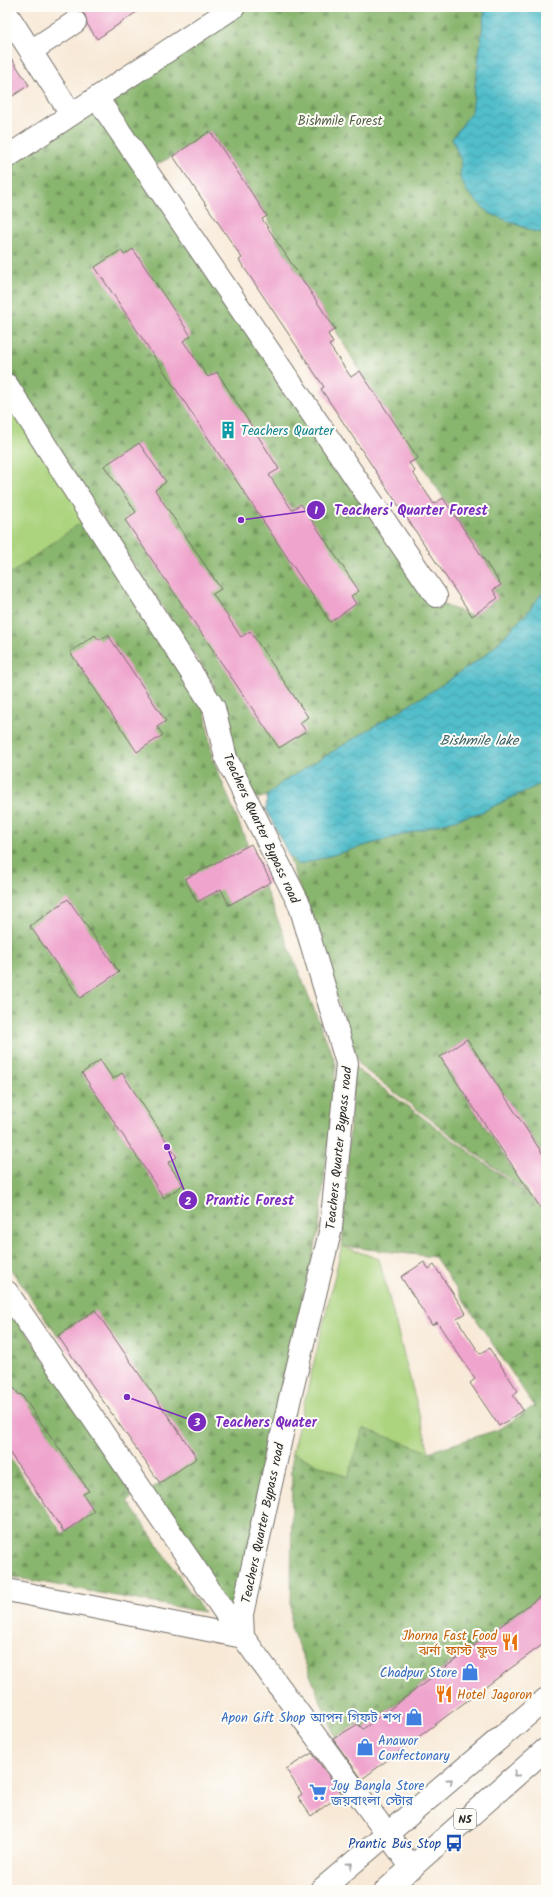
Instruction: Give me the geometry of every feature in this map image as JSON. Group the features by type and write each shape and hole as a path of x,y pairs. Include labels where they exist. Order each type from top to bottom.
{"main road":[{"path":"7,156 234,7"},
{"path":"7,14 71,114"},
{"path":"31,51 75,22"},
{"path":"97,98 436,596"},
{"name":"Teachers Quarter Bypass road","path":"7,385 158,618 214,708 226,758 300,906 347,1063 331,1228 290,1398 242,1614 243,1637"},
{"path":"7,1292 239,1633 388,1833 412,1868"},
{"path":"7,1590 243,1637"},
{"path":"321,1890 546,1699"},
{"name":"N5","path":"386,1890 476,1809 546,1749"}],"green space":[{"name":"Bishmile Forest","path":"234,7 485,7 472,111 452,139 461,161 460,178 489,213 535,232 546,232 546,588 527,613 486,655 434,690 281,783 267,796 248,801 215,708 214,684 7,374 7,160 95,104 431,600 472,616 498,598 493,590 501,585 360,371 335,329 278,243 267,215 210,131 173,156 151,167 97,98"},
{"path":"7,393 94,513 7,576"},
{"path":"94,513 201,685 212,757 336,1064 319,1229 271,1433 237,1620 148,1491 196,1458 94,1311 58,1336 7,1264 7,576"},
{"path":"546,779 546,1159 467,1039 440,1057 528,1193 360,1066 288,854 298,865 482,812 538,785"},
{"path":"354,1067 535,1200 546,1193 546,1592 339,1746 291,1628 292,1453 348,1477 363,1428 429,1452 500,1429 534,1406 435,1257 342,1246"},
{"path":"342,1246 379,1259 429,1452 363,1428 348,1477 292,1453"},
{"path":"7,1303 135,1495 127,1501 204,1612 7,1576 7,1454 65,1537 64,1532 94,1511 83,1494 89,1490 79,1476 75,1478 67,1466 70,1463 58,1445 45,1453 48,1432 22,1394 11,1401 7,1377"}],"water":[{"path":"485,7 546,7 546,232 535,232 489,213 468,193 460,178 461,161 452,139 472,111"},
{"name":"Bishmile lake","path":"546,588 546,779 538,785 482,812 298,865 288,854 266,809 267,796 281,783 434,690 486,655 527,613"}],"building":[{"path":"75,7 144,7 97,39 87,24 85,15"},
{"path":"7,52 29,85 7,100"},
{"path":"210,131 267,216 262,219 335,329 328,334 333,343 329,345 351,377 360,371 418,458 409,463 415,471 413,473 434,504 443,498 501,585 493,590 498,598 472,616 321,389 324,387 239,260 242,258 173,156"},
{"path":"133,249 191,336 183,341 208,377 217,372 279,469 269,475 292,510 301,504 359,591 351,596 356,604 330,622 95,267 121,250 124,255"},
{"path":"139,443 166,482 155,490 221,589 213,594 241,637 250,631 308,717 300,723 306,731 279,748 125,520 136,512 104,466"},
{"path":"95,635 99,640 108,635 166,721 157,727 163,735 137,752 70,652"},
{"path":"251,844 271,882 229,905 221,889 197,902 185,879"},
{"path":"68,899 119,972 80,998 30,926"},
{"path":"467,1039 546,1159 546,1216 440,1057"},
{"path":"100,1060 113,1079 122,1073 177,1157 168,1163 183,1185 164,1198 82,1073"},
{"path":"424,1262 429,1269 434,1265 466,1313 457,1319 480,1354 489,1348 518,1391 513,1395 523,1410 499,1426 470,1383 475,1379 437,1322 432,1325 401,1277"},
{"path":"95,1310 197,1458 160,1483 58,1336"},
{"path":"7,1377 19,1395 21,1394 89,1491 83,1494 94,1511 64,1532 7,1449"},
{"path":"546,1592 546,1642 362,1779 333,1739 358,1724 363,1729"},
{"path":"312,1753 342,1794 311,1816 298,1797 302,1794 286,1769"}],"place":[{"name":"Teachers Quarter","path":"228,430"},
{"name":"Teachers' Quarter Forest","path":"241,520"},
{"name":"Prantic Forest","path":"167,1147"},
{"name":"Teachers Quater","path":"127,1397"},
{"name":"Jhorna Fast Food ঝর্না ফাস্ট ফুড","path":"510,1642"},
{"name":"Chadpur Store","path":"470,1672"},
{"name":"Hotel Jagoron","path":"444,1694"},
{"name":"Apon Gift Shop আপন গিফট শপ","path":"414,1717"},
{"name":"Anawor Confectonary","path":"365,1747"},
{"name":"Joy Bangla Store জয়বাংলা স্টোর","path":"318,1792"},
{"name":"Prantic Bus Stop","path":"454,1843"}]}
